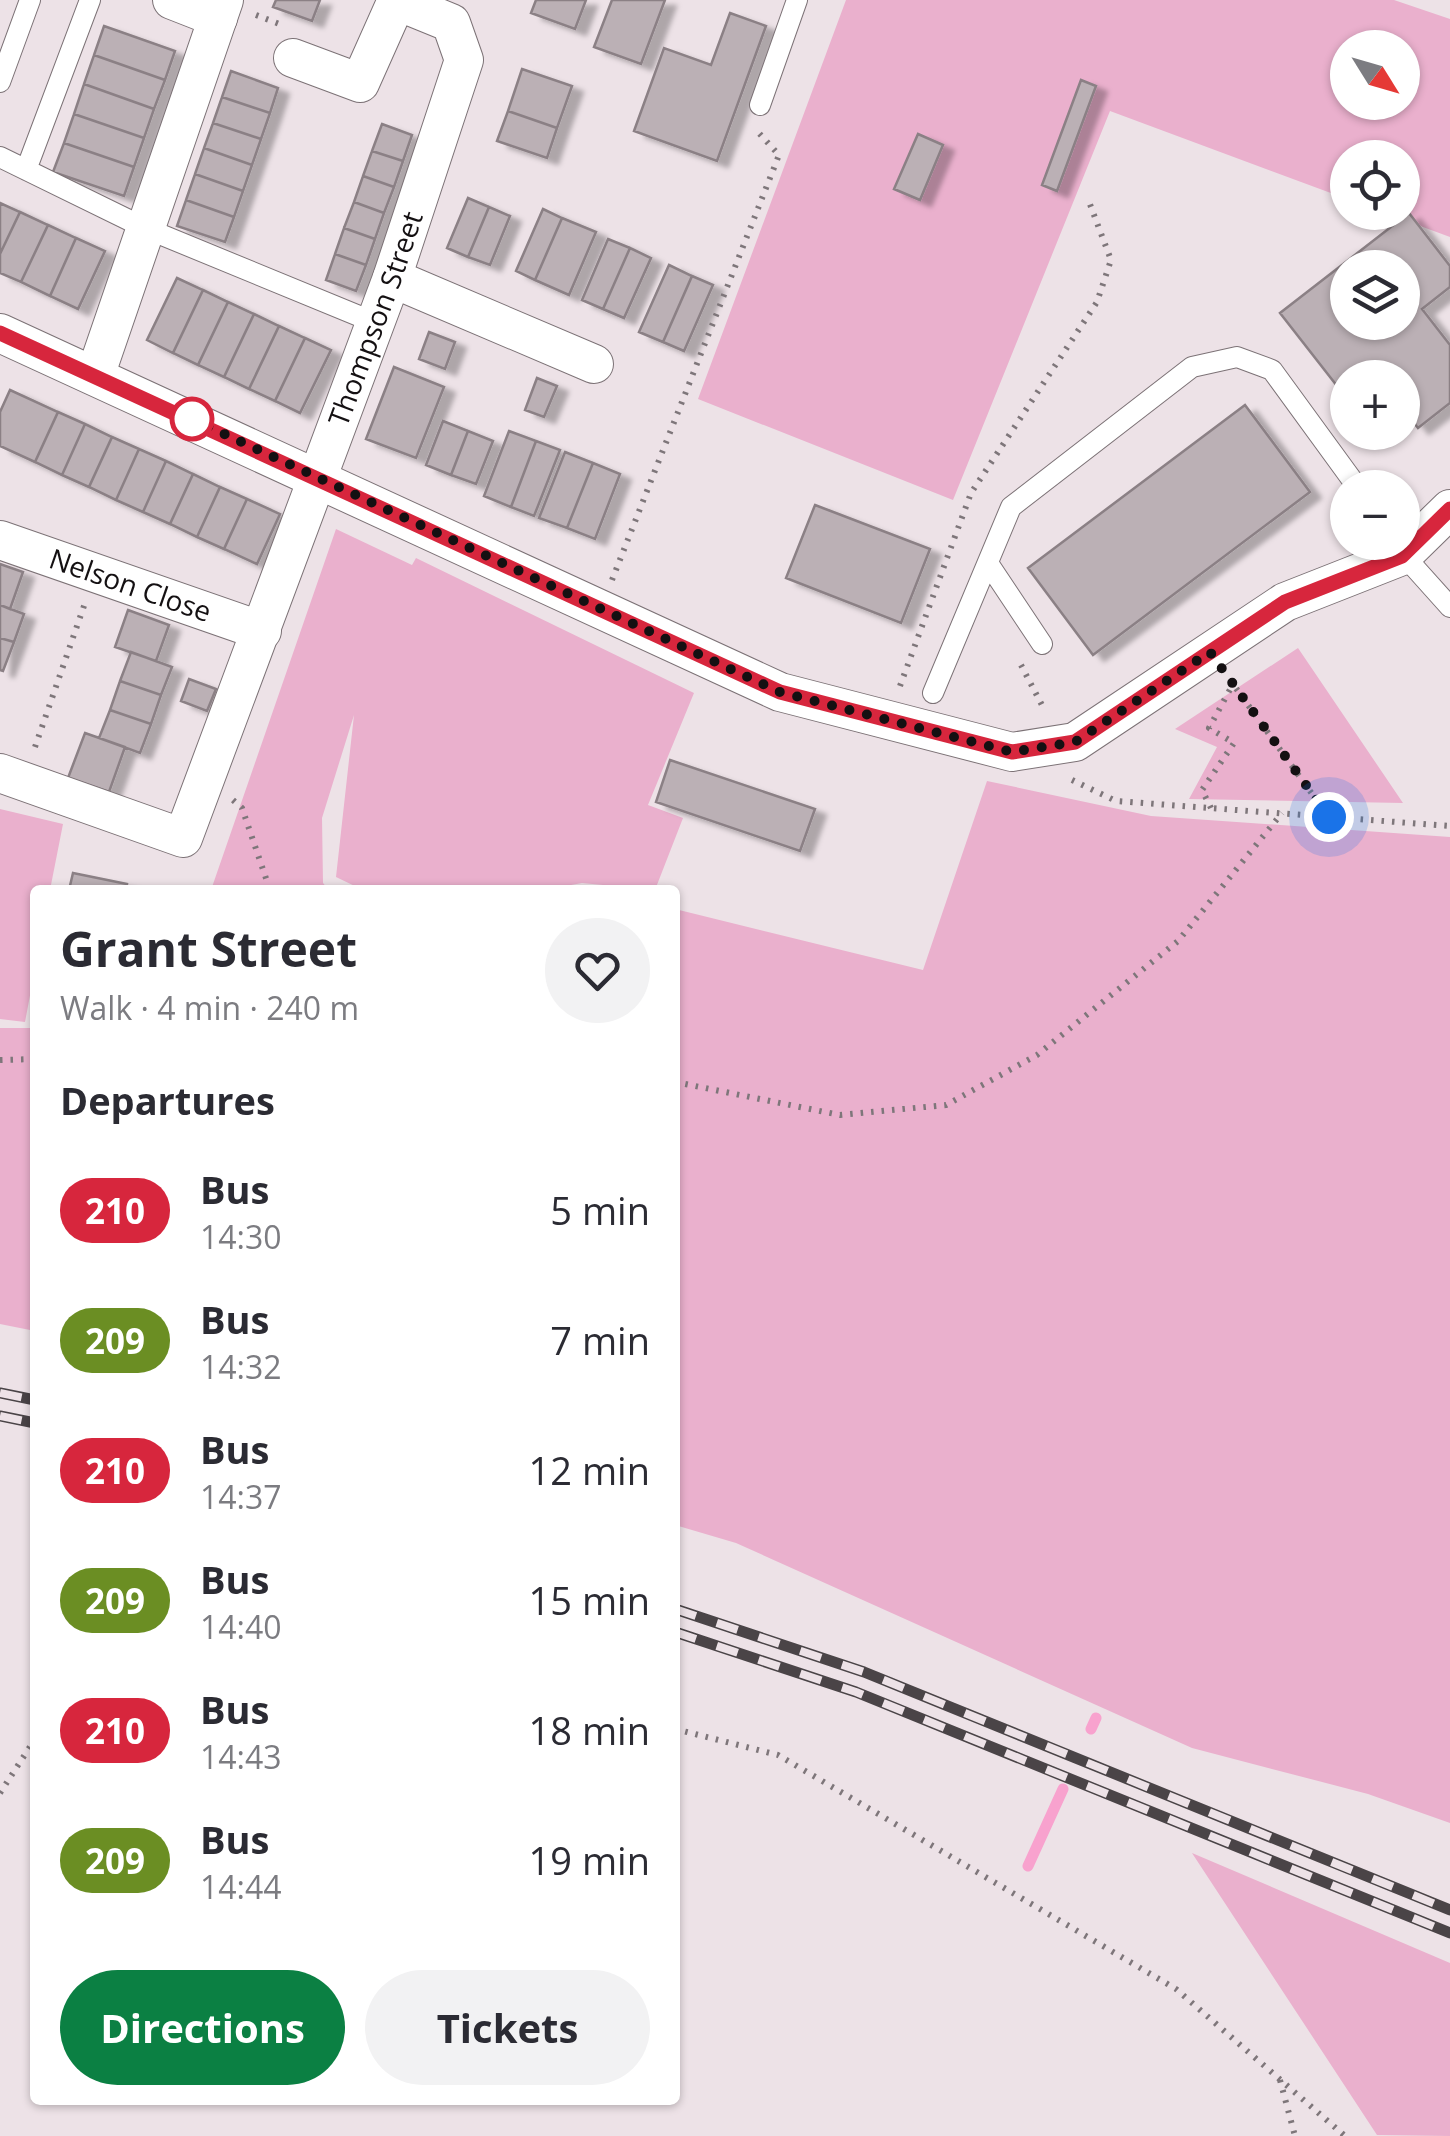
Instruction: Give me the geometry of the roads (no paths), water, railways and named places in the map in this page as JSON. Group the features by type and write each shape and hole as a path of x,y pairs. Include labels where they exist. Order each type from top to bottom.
{"street":[{"path":"94,376 221,6 172,0"},
{"name":"Thompson Street","path":"12,778 184,838 376,323 464,60 452,23 397,1 360,83 293,58"},
{"path":"392,278 594,364"},
{"path":"0,333 780,692 1012,752 1075,742 1285,602 1375,560"},
{"path":"1420,532 1450,509"},
{"name":"Nelson Close","path":"0,540 262,631"}],"lane":[{"path":"0,82 30,0"},
{"path":"26,170 90,0"},
{"path":"760,105 798,0"},
{"path":"0,158 146,228 376,323"},
{"path":"933,693 1012,507 1192,366 1237,357 1272,370 1345,470"},
{"path":"1408,560 1450,607"},
{"path":"988,563 1042,644"}],"waterway":[{"path":"1091,1729 1096,1718"},
{"path":"1028,1866 1063,1789"}],"railway":[{"path":"0,1393 30,1399"},
{"path":"0,1416 30,1422"},
{"path":"680,1611 864,1672 1450,1910"},
{"path":"680,1634 856,1692 1450,1933"}]}
